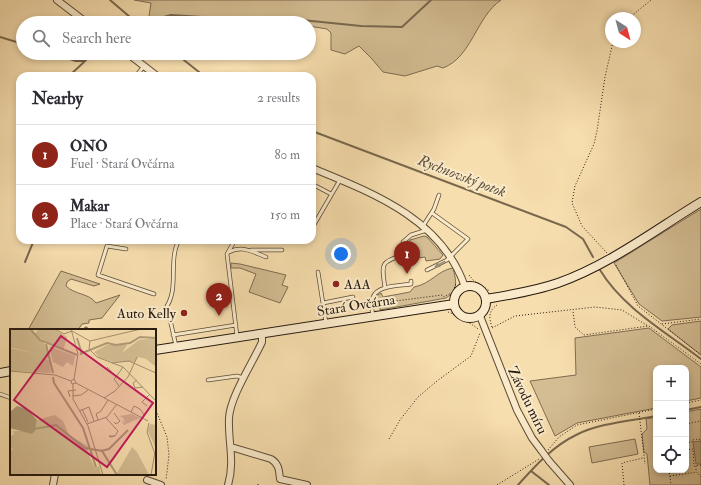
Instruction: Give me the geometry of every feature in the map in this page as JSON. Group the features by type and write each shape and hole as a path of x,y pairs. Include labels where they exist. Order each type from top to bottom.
{"main road":[{"path":"486,299 530,291 586,271 701,202"},
{"path":"472,286 479,288 484,293 486,299 485,309 480,316 472,318 463,317 457,311 454,304 456,294 465,287 472,286"},
{"name":"Stará Ovčárna","path":"156,350 454,304"},
{"path":"0,373 10,372"}],"street":[{"path":"57,0 78,16"},
{"path":"136,60 152,72"},
{"path":"316,170 377,196 409,215 425,228 451,257 459,270 465,287"},
{"name":"Závodu míru","path":"480,316 517,410 532,438 542,449 549,461 570,485"},
{"path":"228,485 232,471 229,418 232,403 262,342 262,334"},
{"path":"231,448 271,459 276,462 279,469 280,482 307,485"},
{"path":"53,485 55,475"},
{"path":"147,480 161,485"}],"lane":[{"path":"139,72 144,66"},
{"path":"316,221 340,180"},
{"path":"316,186 331,194"},
{"path":"408,268 403,255 402,246 406,238 411,234 425,228 439,195"},
{"path":"427,270 441,264 451,257 468,239 432,214"},
{"path":"176,346 172,335 167,306 171,299 174,257 177,244"},
{"path":"233,244 227,254 237,337"},
{"path":"126,249 107,246 98,275 154,294"},
{"path":"229,252 237,248 249,250 282,250"},
{"path":"249,250 266,257"},
{"path":"385,288 382,268 384,263 388,260 403,255"},
{"path":"318,272 326,323"},
{"path":"373,316 373,296 385,288 411,284 411,281"},
{"path":"323,303 353,297"},
{"path":"172,335 236,325"},
{"path":"208,380 237,376 244,378"},
{"path":"0,394 10,398"}],"path":[{"path":"636,12 651,0"},
{"path":"612,48 605,77 594,144 575,186 572,203 582,226 602,249 612,256 638,306 701,355"},
{"path":"469,275 486,290 494,291"},
{"path":"325,314 377,306 380,303 442,295 444,298 453,292 456,286 455,280"},
{"path":"389,439 400,420 418,397 436,380 471,356 486,330 491,310 497,305"},
{"path":"486,330 515,316 546,312 573,311 594,307 622,310 648,326 701,364"},
{"path":"573,311 575,327 584,335 648,326"},
{"path":"446,312 453,314 463,321 486,330"},
{"path":"662,325 701,319"},
{"path":"689,402 701,400"},
{"path":"156,410 167,437 169,455 166,485"},
{"path":"548,451 559,437 577,425 653,410"},
{"path":"639,413 639,429 645,464"},
{"path":"689,423 701,421"},
{"path":"689,442 692,442 692,440 701,439"},
{"path":"542,449 548,454"},
{"path":"689,450 693,449 697,472 701,478"},
{"path":"497,485 540,458"},
{"path":"624,485 622,463 644,458"},
{"path":"696,466 701,465"},
{"path":"689,473 697,472"},
{"path":"670,473 671,485"},
{"path":"670,476 686,473"}],"shaded area":[{"path":"134,0 501,0 485,16 468,46 453,63 443,68 437,66 405,76 383,72 359,46 345,54 331,50 331,33 327,29 316,27 316,16 149,16 151,3"},
{"path":"701,209 701,317 662,321 639,304 614,263"},
{"path":"424,236 427,237 443,255 440,259 426,261 425,257 411,259 408,244 410,240"},
{"path":"231,263 286,275 282,285 288,287 280,303 249,292 256,274 240,268 231,268"},
{"path":"453,268 456,285 453,292 446,298 380,310 380,306 378,307 375,304 376,296 381,293 383,297 410,292 414,287 425,283 443,271"},
{"path":"61,271 100,284 94,286 71,279 67,282 66,286 74,291 90,297 96,303 120,295 102,318 89,320 89,323 82,324 79,329 29,329"},
{"path":"701,321 701,355 668,329 672,325"},
{"path":"649,328 701,367 701,398 689,400 689,365 653,365 653,409 577,423 555,436 530,381 576,375 575,338"},
{"path":"701,409 701,485 650,485 647,454 644,452 642,434 647,429 646,419 653,418 653,473 689,473 689,411"},
{"path":"635,439 638,454 592,463 589,447"},
{"path":"701,441 701,464 696,464 693,442"}],"waterway":[{"name":"Rychnovský potok","path":"110,0 129,16"},
{"path":"316,21 361,26 402,27 431,0"},
{"path":"167,16 187,16"},
{"path":"0,37 16,42"},
{"path":"73,60 86,60"},
{"name":"Rychnovský potok","path":"184,60 199,72"},
{"path":"73,72 84,62"},
{"name":"Rychnovský potok","path":"316,133 566,227 583,239 593,257"},
{"path":"25,262 32,244"},
{"name":"Rychnovský potok","path":"600,270 610,284 633,308 701,359"},
{"path":"689,409 701,407"},
{"path":"518,485 552,451 576,435 605,425 653,417"},
{"path":"531,471 549,485"}],"place":[{"name":"ONO","path":"407,274"},
{"name":"AAA","path":"336,284"},
{"name":"Auto Kelly","path":"184,313"},
{"name":"Makar","path":"219,316"}]}
